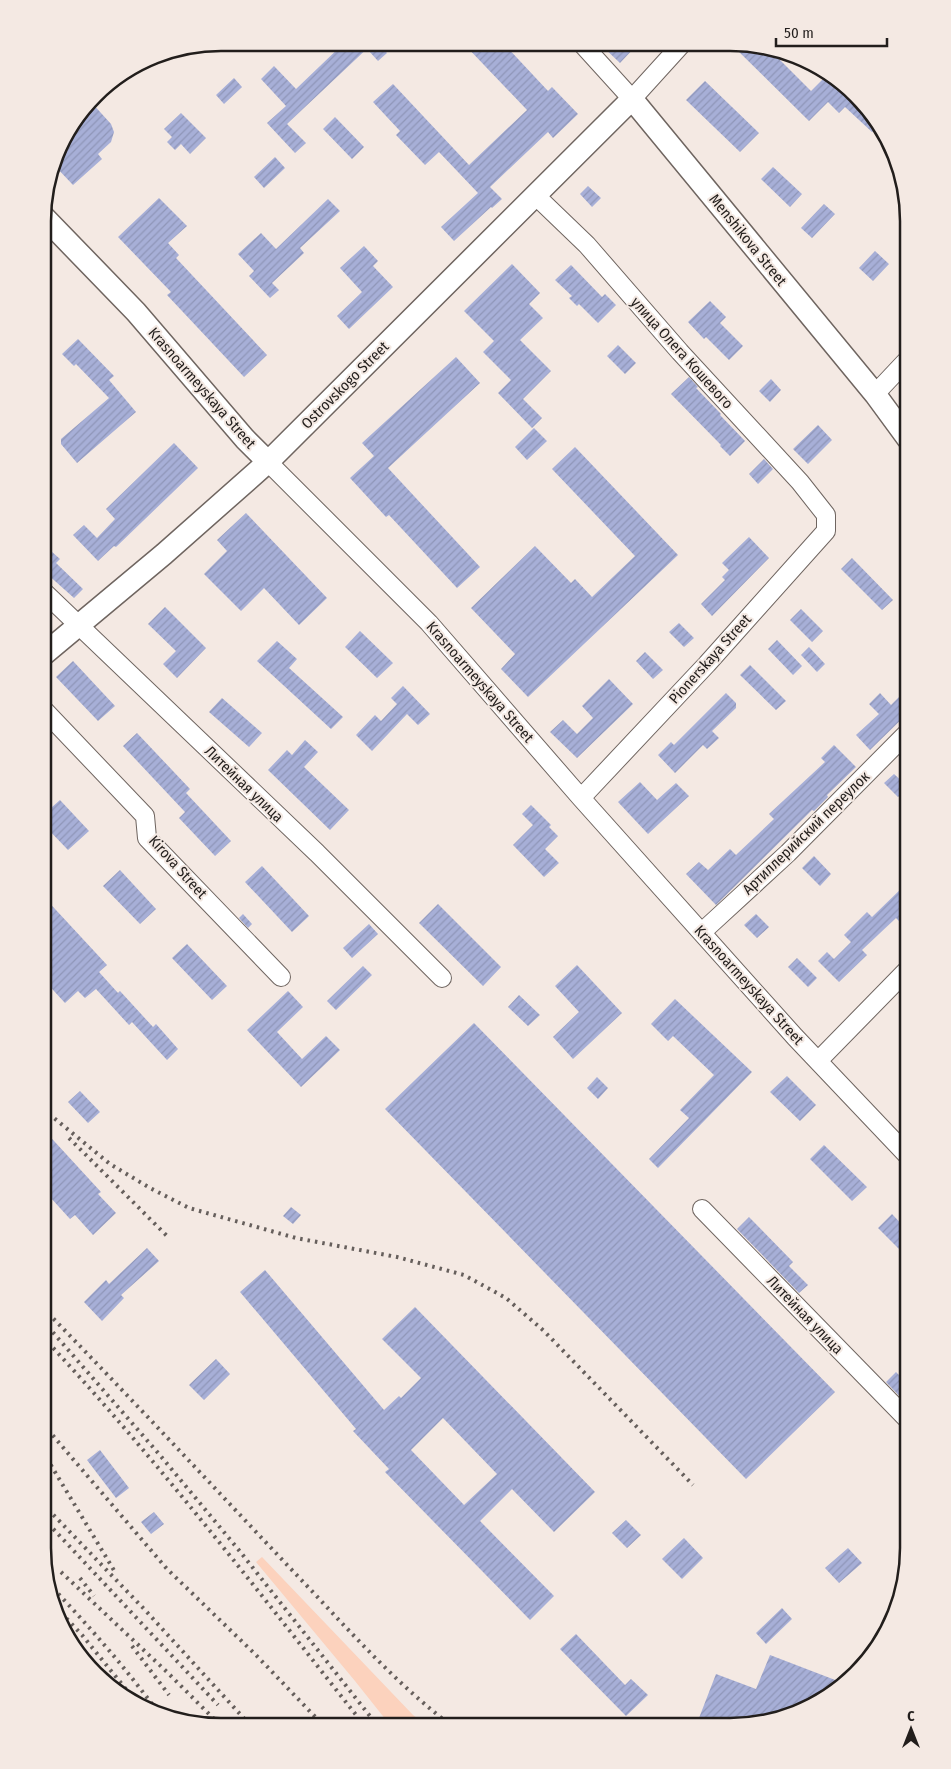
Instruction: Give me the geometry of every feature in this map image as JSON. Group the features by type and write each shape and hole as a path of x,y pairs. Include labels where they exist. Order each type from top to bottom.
{"street":[{"name":"Menshikova Street","path":"589,51 632,99 875,394 900,428"},
{"path":"632,99 675,51"},
{"name":"Ostrovskogo Street","path":"51,649 164,554 268,462 632,99"},
{"name":"улица Олега Кошевого","path":"534,195 587,245 686,359 800,482 826,514"},
{"name":"Krasnoarmeyskaya Street","path":"51,224 136,312 245,439 429,623 581,798 818,1061 899,1147"},
{"path":"875,394 900,368"},
{"name":"Pionerskaya Street","path":"581,798 708,664 826,531 826,514"},
{"name":"Литейная улица","path":"51,599 317,853 442,978"},
{"name":"Kirova Street","path":"51,717 145,816 148,838 281,977"},
{"name":"Артиллерийский переулок","path":"702,932 788,853 900,740"},
{"path":"818,1061 899,979"},
{"name":"Литейная улица","path":"702,1209 899,1411"}],"shaded area":[{"path":"262,1557 417,1718 384,1718 256,1562"}],"building":[{"path":"471,51 511,51 548,91 552,87 578,114 553,138 548,132 490,187 502,199 454,241 441,227 478,193 439,152 425,165 396,135 400,131 373,102 393,84 469,165 527,110"},
{"path":"608,51 631,51 620,63"},
{"path":"335,52 364,52 287,124 306,143 295,153 267,123 286,106 261,79 274,66 296,89"},
{"path":"370,52 386,52 387,53 378,61"},
{"path":"739,52 779,59 811,91 824,80 842,93 858,109 873,131 872,132 845,107 839,113 828,102 809,121"},
{"path":"234,78 242,87 224,104 216,95"},
{"path":"705,81 759,133 740,152 686,100"},
{"path":"95,107 111,124 114,132 111,142 98,154 102,159 73,185 59,170 69,146"},
{"path":"181,113 206,138 190,154 181,144 175,150 167,142 172,137 164,129"},
{"path":"335,117 364,147 352,159 323,129"},
{"path":"275,157 285,168 264,188 254,177"},
{"path":"773,167 802,194 790,207 761,179"},
{"path":"588,186 601,198 592,207 580,194"},
{"path":"159,198 187,226 168,243 179,255 176,258 267,355 244,377 167,295 171,292 118,237"},
{"path":"328,199 340,211 300,248 304,253 272,283 279,290 270,298 249,276 254,271 238,254 261,233 276,249"},
{"path":"824,204 835,214 812,238 801,228"},
{"path":"364,246 378,261 373,266 393,287 349,329 337,316 362,292 340,268"},
{"path":"875,251 889,264 873,281 859,268"},
{"path":"512,264 540,293 529,304 543,318 520,340 551,371 523,399 542,418 532,428 498,393 511,380 483,352 494,341 464,311"},
{"path":"571,265 602,297 605,294 616,305 598,323 579,304 577,306 569,298 572,296 555,280"},
{"path":"710,301 726,317 720,323 743,346 729,360 706,337 704,339 688,322"},
{"path":"78,339 114,376 109,380 136,412 77,463 61,444 61,439 109,398 76,364 74,366 62,354"},
{"path":"618,345 636,363 625,374 607,356"},
{"path":"456,357 480,383 388,468 480,567 457,588 389,515 386,517 350,478 374,456 362,443"},
{"path":"689,377 698,387 696,388 745,441 730,456 671,394"},
{"path":"771,379 781,390 770,402 759,391"},
{"path":"818,425 832,440 808,464 793,449"},
{"path":"534,428 547,441 527,460 515,447"},
{"path":"174,443 198,468 116,547 114,546 98,561 73,535 84,525 97,538 115,519 106,509"},
{"path":"575,447 678,555 528,697 501,669 515,654 471,608 535,546 571,583 575,579 592,597 635,556 552,469"},
{"path":"764,459 773,469 758,484 749,474"},
{"path":"246,513 327,598 299,625 264,588 241,611 204,574 227,551 217,540"},
{"path":"749,537 769,558 712,616 701,604 725,580 722,577 729,570 722,563"},
{"path":"51,551 60,559 56,563 83,589 74,598 51,577"},
{"path":"852,558 893,600 882,610 841,569"},
{"path":"165,607 206,648 177,678 163,664 176,651 148,624"},
{"path":"801,609 823,631 812,642 790,620"},
{"path":"679,623 694,638 684,647 669,632"},
{"path":"360,631 393,663 377,678 345,647"},
{"path":"777,640 802,666 793,675 768,649"},
{"path":"277,641 297,659 289,668 343,717 331,729 257,661"},
{"path":"809,647 825,664 817,672 801,655"},
{"path":"645,652 663,670 653,679 636,661"},
{"path":"73,661 115,706 98,721 56,677"},
{"path":"750,665 786,701 776,710 740,675"},
{"path":"609,679 633,704 577,758 550,732 563,720 577,734 593,718 582,706"},
{"path":"403,686 430,714 418,725 407,714 372,751 356,735 375,715 381,721 397,704 391,698"},
{"path":"726,693 736,703 736,708 712,731 719,738 707,749 703,745 675,773 658,755 671,742 674,745"},
{"path":"880,693 891,705 900,696 900,721 870,750 856,735 879,714 869,704"},
{"path":"222,698 262,733 249,747 209,712"},
{"path":"137,733 190,789 186,793 231,841 215,856 179,818 185,812 123,746"},
{"path":"305,740 318,752 304,767 349,810 330,830 268,770 287,750 292,755"},
{"path":"834,745 856,767 827,795 828,797 814,811 812,810 716,905 686,874 699,862 708,870 730,849 736,855 774,819 769,814 825,762 821,758"},
{"path":"894,774 900,779 900,795 898,797 884,783"},
{"path":"640,782 657,800 676,783 689,796 648,834 618,802"},
{"path":"60,800 89,831 68,850 51,832 51,808"},
{"path":"531,805 551,825 549,827 558,836 545,849 559,863 544,877 513,845 533,825 522,814"},
{"path":"814,856 831,874 820,886 802,868"},
{"path":"262,866 309,916 292,932 245,882"},
{"path":"120,870 156,909 140,924 103,886"},
{"path":"899,890 899,921 896,918 862,950 867,955 839,982 818,961 827,952 834,959 851,942 844,935 867,912 872,917"},
{"path":"438,904 501,967 483,986 419,923"},
{"path":"51,905 107,965 99,972 118,993 120,991 153,1027 156,1024 178,1049 167,1060 132,1022 129,1025 96,989 85,998 78,991 65,1003 51,988"},
{"path":"243,914 252,924 248,928 239,918"},
{"path":"756,914 769,927 757,938 744,925"},
{"path":"369,924 378,934 352,958 343,948"},
{"path":"187,944 227,986 212,1000 172,958"},
{"path":"797,958 817,978 808,987 788,967"},
{"path":"577,965 622,1013 573,1059 553,1037 579,1012 555,986"},
{"path":"363,966 372,975 336,1010 327,1001"},
{"path":"288,991 303,1007 277,1032 302,1059 326,1036 340,1050 301,1087 247,1030"},
{"path":"519,995 540,1015 528,1026 508,1007"},
{"path":"675,999 752,1072 658,1168 649,1159 689,1118 680,1110 714,1075 673,1036 668,1041 651,1024"},
{"path":"474,1023 835,1392 746,1479 385,1109"},
{"path":"787,1076 816,1105 800,1121 770,1092"},
{"path":"597,1077 608,1088 598,1099 587,1088"},
{"path":"80,1091 100,1112 88,1123 68,1102"},
{"path":"51,1138 101,1192 98,1194 116,1213 93,1235 75,1215 70,1219 51,1198"},
{"path":"824,1145 867,1187 852,1201 810,1159"},
{"path":"291,1207 301,1215 293,1224 283,1216"},
{"path":"892,1214 899,1222 899,1249 878,1228"},
{"path":"749,1217 793,1262 789,1266 808,1285 799,1293 737,1229"},
{"path":"147,1248 159,1261 121,1295 124,1298 102,1321 84,1302 106,1280 109,1284"},
{"path":"265,1270 384,1410 399,1396 401,1398 421,1378 382,1339 415,1307 595,1492 554,1532 512,1489 480,1521 554,1596 530,1620 385,1472 389,1469 353,1431 356,1429 240,1292","holes":["443,1418 497,1474 464,1505 411,1450"]},
{"path":"216,1359 230,1374 204,1400 189,1385"},
{"path":"896,1372 899,1375 899,1396 886,1382"},
{"path":"100,1450 129,1488 116,1498 87,1460"},
{"path":"154,1512 164,1524 151,1534 141,1522"},
{"path":"626,1520 641,1535 627,1548 612,1533"},
{"path":"684,1538 703,1558 682,1579 662,1559"},
{"path":"848,1548 862,1563 839,1583 825,1568"},
{"path":"782,1608 792,1619 766,1644 756,1633"},
{"path":"576,1634 625,1685 631,1679 648,1695 626,1716 560,1649"},
{"path":"770,1655 836,1680 805,1700 785,1709 741,1717 699,1718 716,1674 756,1689"}],"railway":[{"path":"51,1116 110,1164 150,1188 189,1208 296,1238 397,1257 464,1275 506,1298 544,1331 693,1485"},
{"path":"69,1138 169,1238"},
{"path":"51,1316 368,1650 409,1690 442,1718"},
{"path":"51,1330 159,1454 238,1549 371,1718"},
{"path":"51,1346 168,1479 358,1718"},
{"path":"51,1433 167,1569 255,1654 316,1718"},
{"path":"51,1465 115,1572"},
{"path":"51,1512 145,1610 244,1718"},
{"path":"51,1527 218,1705"},
{"path":"61,1572 212,1717"},
{"path":"80,1578 94,1596"},
{"path":"58,1593 106,1647 151,1702"},
{"path":"67,1619 124,1687"},
{"path":"132,1646 169,1695"}]}
